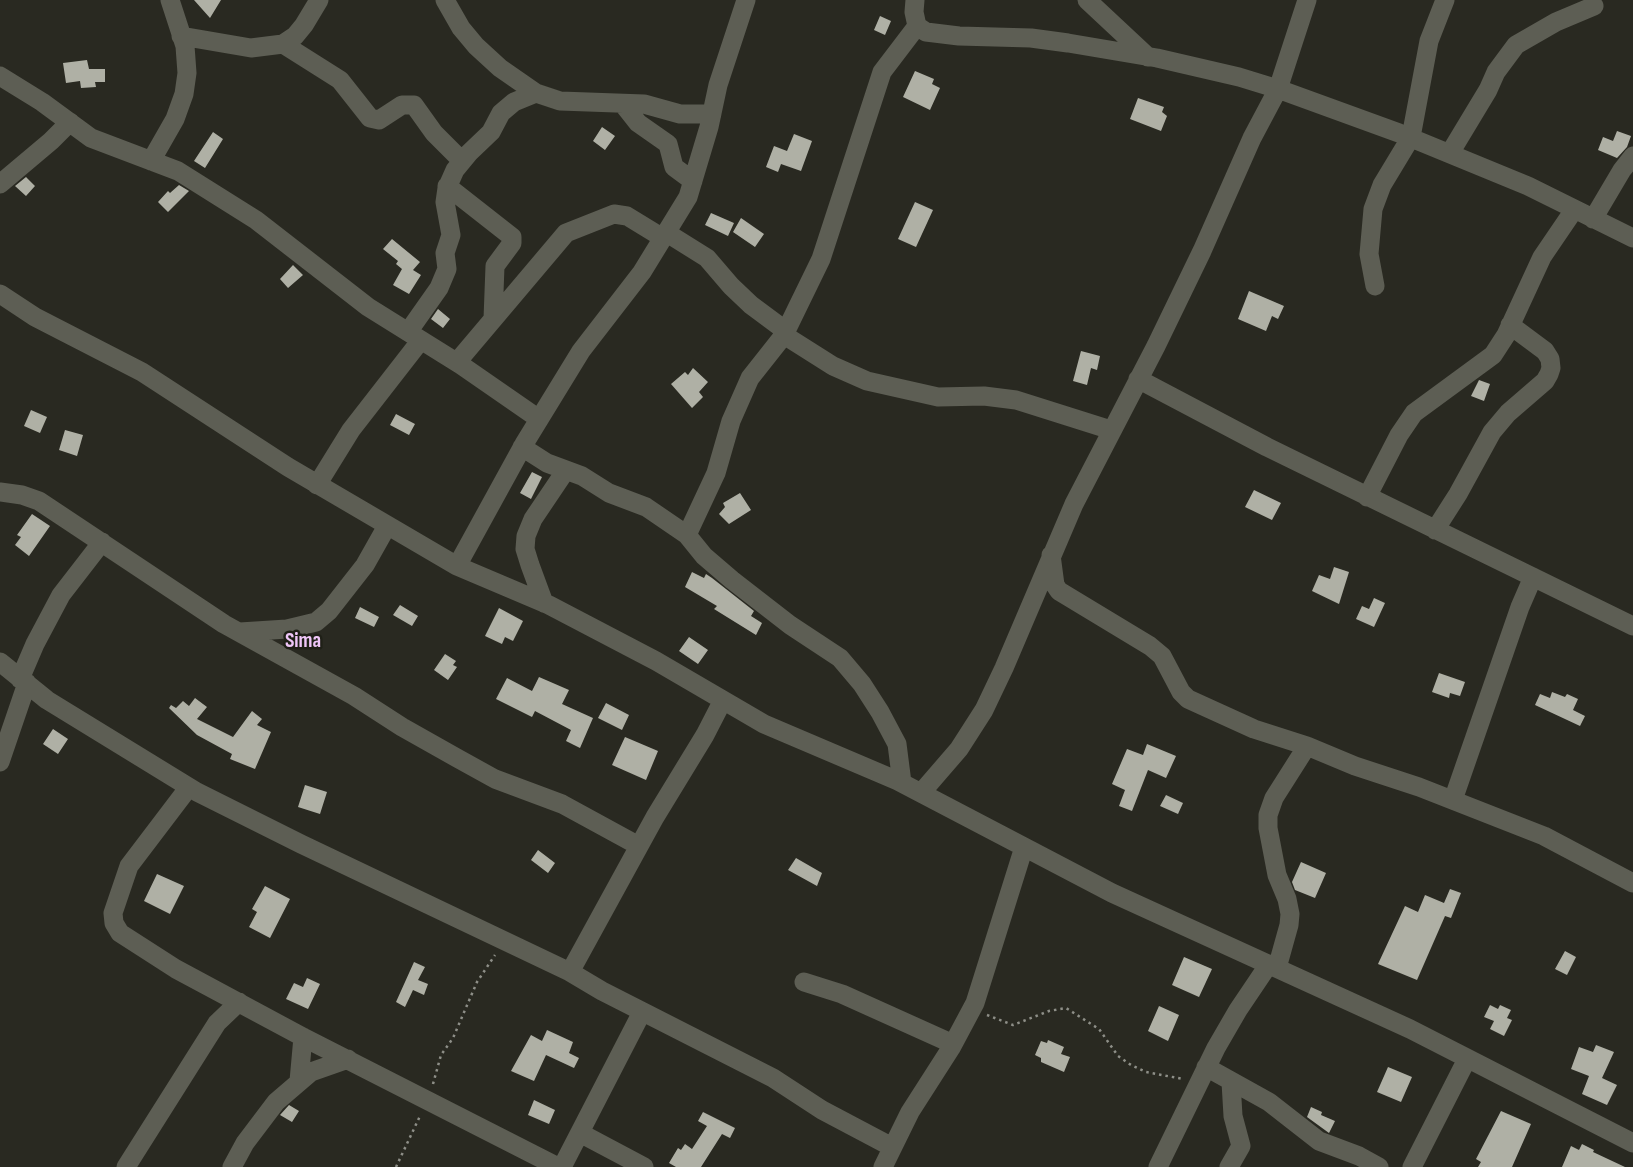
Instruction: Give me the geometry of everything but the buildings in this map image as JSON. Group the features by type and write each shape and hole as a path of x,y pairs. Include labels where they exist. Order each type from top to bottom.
{"street":[{"path":"151,161 175,119 184,94 187,73 185,46 170,0"},
{"path":"182,36 251,48 283,44 295,36 319,0"},
{"path":"446,0 461,28 476,46 500,68 536,94 560,102 644,104 680,114 712,114"},
{"path":"457,566 522,447 581,351 642,272 688,197 712,114 718,85 746,0"},
{"path":"915,0 914,12 917,26 926,32 959,36 1031,38 1148,57 1240,77 1278,89 1450,153 1528,186 1633,238"},
{"path":"921,793 959,749 984,710 1008,660 1051,554 1202,250 1252,138 1278,89 1307,0"},
{"path":"1375,286 1369,254 1373,210 1382,185 1411,137 1429,41 1445,0"},
{"path":"1094,3 1148,57"},
{"path":"1450,153 1488,90 1496,72 1516,45 1556,22 1594,6"},
{"path":"687,535 716,472 731,421 750,378 785,333 821,259 882,72 917,26"},
{"path":"283,44 340,80 370,118 379,120 402,105 414,105 434,133 462,160"},
{"path":"0,76 91,138 178,171 256,220 368,307 457,362 539,419"},
{"path":"317,485 351,430 414,336 448,269 445,253 451,235 445,202 447,186 462,160 491,132 501,113 514,102 536,94"},
{"path":"623,104 638,123 668,144 674,167 693,181"},
{"path":"0,184 51,142 70,122"},
{"path":"1593,219 1622,170 1633,156"},
{"path":"447,186 512,237 512,243 495,266 493,320"},
{"path":"1367,497 1399,435 1414,413 1493,355 1510,326 1542,258 1574,210"},
{"path":"457,362 566,232 614,214 626,216 702,254 752,306 785,333 833,366 867,381 938,397 984,396 1016,400 1111,430"},
{"path":"0,294 35,317 142,372 317,485 457,566 544,603 656,661 764,724 902,783 1112,893 1410,1029 1633,1143"},
{"path":"1435,530 1492,432 1508,413 1545,381 1549,374 1551,368 1550,359 1545,351 1510,326"},
{"path":"1138,379 1192,410 1633,626"},
{"path":"522,447 547,463 582,476 609,493 646,507 687,535 704,556 732,580 790,625 840,658 862,684 897,744 902,783"},
{"path":"544,603 525,549 526,536 533,519 566,470"},
{"path":"0,492 22,495 39,501 239,632 354,696 402,727 472,767 522,790 562,804 639,846"},
{"path":"239,632 287,629 316,622 329,611 365,565 387,526"},
{"path":"0,762 35,644 61,595 102,542"},
{"path":"1051,554 1054,577 1059,591 1150,646 1162,656 1178,687 1188,699 1254,729 1307,746 1544,836 1633,883"},
{"path":"1453,800 1520,607 1533,577"},
{"path":"0,662 79,721 189,788 301,844 570,972 642,1012 773,1078 822,1110 892,1147"},
{"path":"570,972 639,846 723,700"},
{"path":"1158,1167 1203,1073 1238,1010 1273,966 1289,925 1290,914 1287,900 1277,875 1268,828 1268,816 1274,798 1307,746"},
{"path":"189,788 129,866 113,913 114,923 120,932 138,946 302,1037 558,1167"},
{"path":"883,1167 910,1112 953,1044 970,1012 989,965 1024,847"},
{"path":"804,982 842,994 953,1044"},
{"path":"126,1167 217,1023 239,1002"},
{"path":"562,1167 642,1012"},
{"path":"299,1081 302,1037"},
{"path":"232,1167 261,1121 276,1102 311,1072 348,1059"},
{"path":"1412,1167 1467,1059"},
{"path":"1203,1073 1230,1082 1269,1102 1319,1142 1359,1156 1379,1167"},
{"path":"1229,1167 1241,1146 1233,1116 1230,1082"},
{"path":"580,1133 644,1167"}],"path":[{"path":"396,1167 430,1102 441,1055 453,1038 477,982 488,964 508,941"},
{"path":"970,1012 989,1015 1014,1025 1049,1011 1066,1008 1099,1029 1118,1056 1131,1065 1169,1078 1203,1073"}],"district":[{"name":"Sima","path":"303,642"}]}
